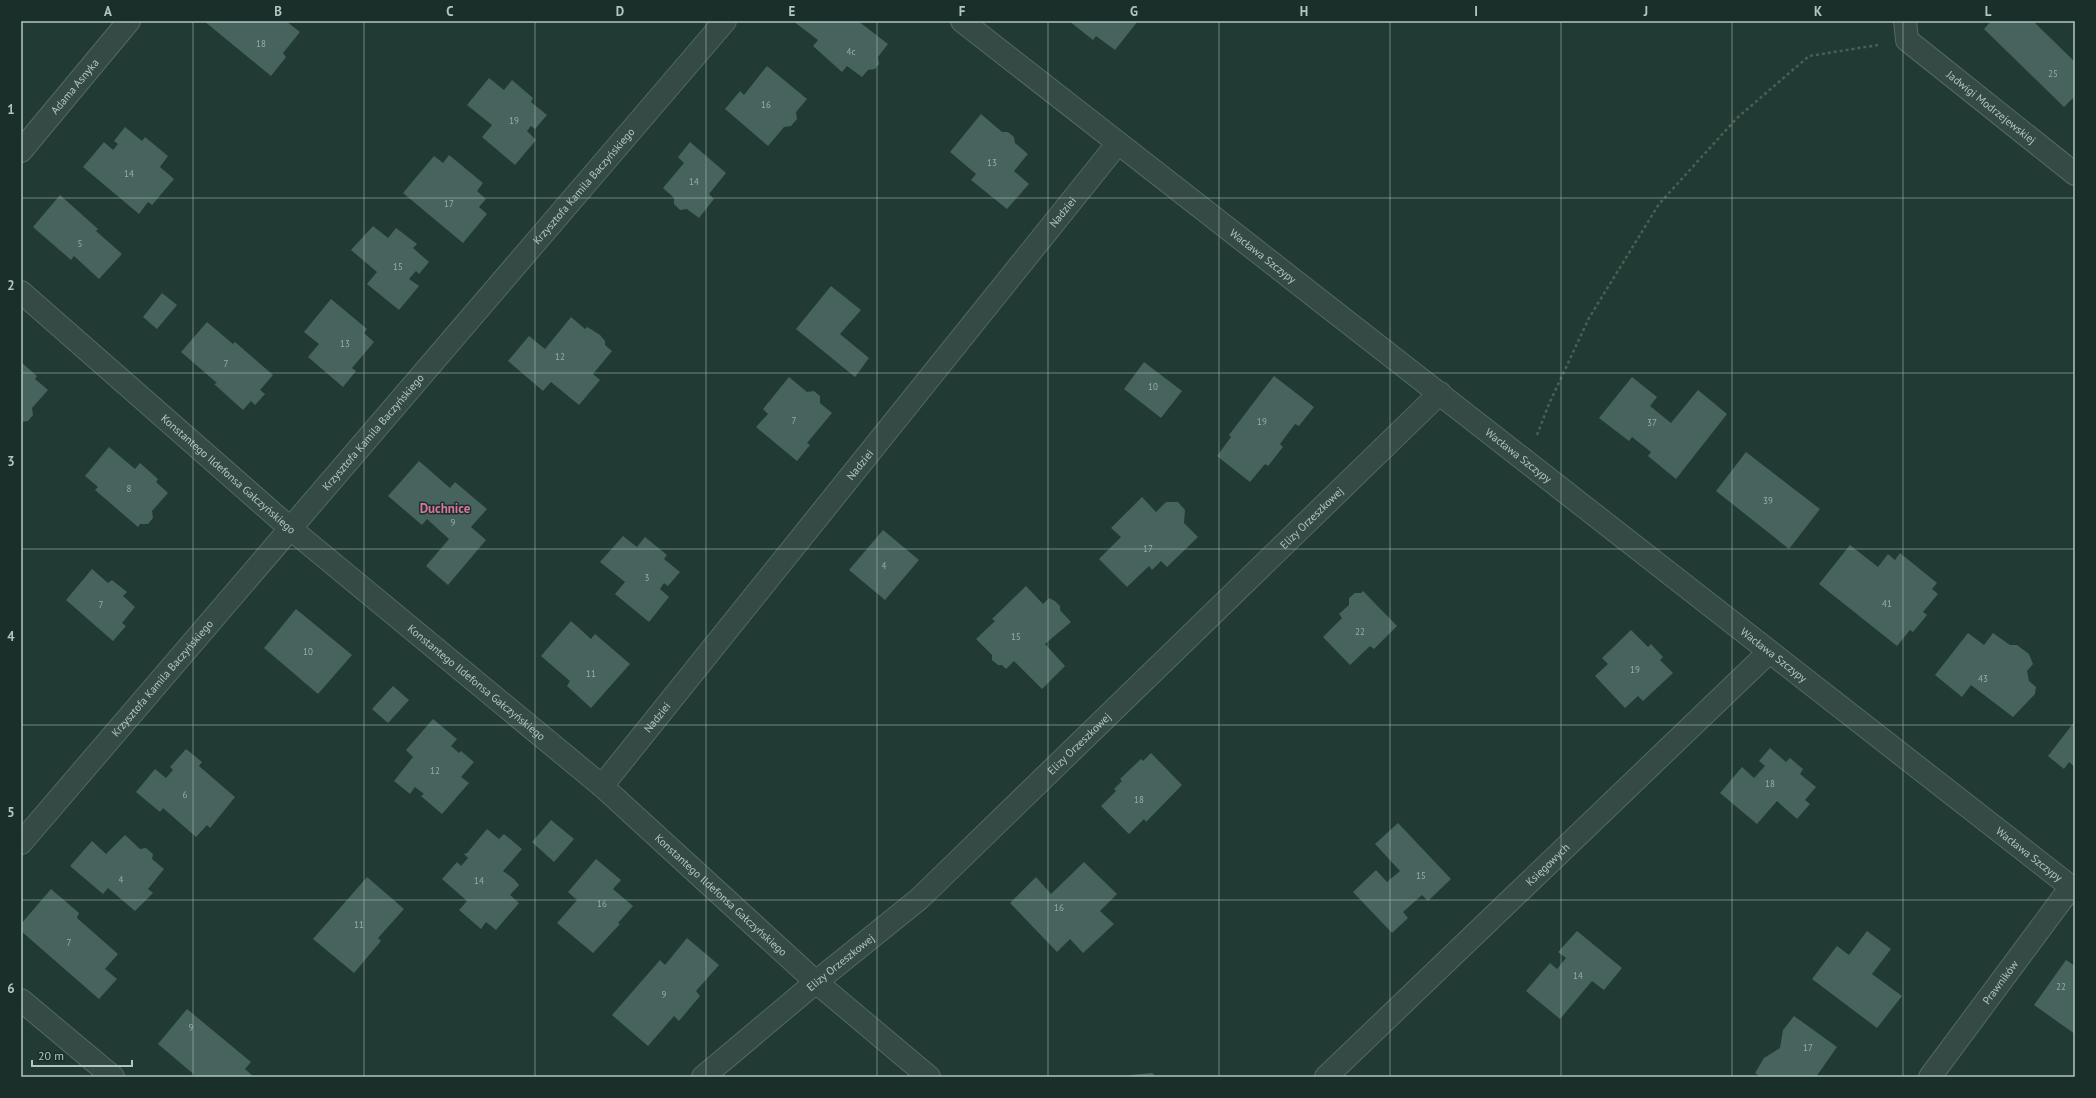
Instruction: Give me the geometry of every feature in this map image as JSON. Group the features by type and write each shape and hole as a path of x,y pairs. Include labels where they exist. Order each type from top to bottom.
{"street":[{"name":"Adama Asnyka","path":"21,151 129,21"},
{"name":"Krzysztofa Kamila Baczyńskiego","path":"21,843 725,21"},
{"name":"Wacława Szczypy","path":"962,21 2073,889"},
{"name":"Jadwigi Modrzejewskiej","path":"1906,31 2075,174"},
{"name":"Nadziei","path":"602,786 1118,143"},
{"name":"Konstantego Ildefonsa Gałczyńskiego","path":"21,292 291,529 602,786 816,982 930,1077"},
{"name":"Elizy Orzeszkowej","path":"703,1077 816,982 919,899 1440,393"},
{"name":"Księgowych","path":"1326,1077 1769,652"},
{"name":"Prawników","path":"1930,1077 2073,889"},
{"path":"21,1000 113,1077"}],"path":[{"path":"1527,461 1549,404 1589,318 1659,204 1732,123 1809,56 1906,31"}],"building":[{"path":"204,21 286,21 300,32 283,53 286,57 271,76"},
{"path":"793,21 858,21 888,44 878,57 879,64 875,69 868,70 862,77 847,66 842,72 813,46 818,40"},
{"path":"1069,21 1138,21 1115,50 1096,36 1093,40"},
{"path":"1991,21 2033,21 2075,62 2075,96 2064,107 1984,29"},
{"path":"767,66 807,99 796,112 797,119 791,126 784,127 768,146 725,109 740,91 744,95"},
{"path":"489,78 504,90 512,80 533,98 531,102 547,115 535,129 531,126 527,131 536,140 515,165 482,137 492,125 467,105"},
{"path":"981,114 1002,132 1008,132 1014,137 1015,143 1028,154 1014,171 1029,184 1007,209 971,180 976,174 950,152"},
{"path":"125,127 142,141 145,137 168,156 160,167 174,179 152,205 148,202 139,214 83,167 104,142 113,150 118,144 114,141"},
{"path":"690,142 726,173 709,194 714,199 699,218 687,209 680,210 674,204 674,198 663,188 684,163 678,157"},
{"path":"449,155 483,183 477,191 486,199 479,207 487,214 463,243 403,193 434,156 443,163"},
{"path":"60,195 98,229 96,231 122,254 99,279 74,256 71,260 33,227"},
{"path":"373,226 388,238 396,228 417,244 413,248 429,262 419,274 416,271 409,279 419,286 399,310 367,284 377,272 351,250"},
{"path":"831,286 861,310 840,334 869,358 855,377 796,329"},
{"path":"162,293 177,305 157,329 143,317"},
{"path":"331,299 367,329 364,333 374,342 352,368 356,371 343,387 308,357 319,344 304,332"},
{"path":"571,317 585,329 587,327 600,335 605,341 605,345 612,351 593,374 600,380 579,405 551,382 543,391 508,361 529,336 545,349"},
{"path":"207,322 233,344 235,342 273,375 260,390 265,394 255,405 251,401 243,410 214,384 217,383 181,352"},
{"path":"21,362 37,376 35,379 48,390 32,408 33,415 28,421 21,422"},
{"path":"1144,362 1182,391 1161,418 1124,389"},
{"path":"1274,376 1314,407 1299,426 1295,424 1280,444 1283,447 1268,466 1265,464 1250,482 1217,456 1231,437 1229,435"},
{"path":"789,377 807,392 814,391 820,396 820,403 832,413 807,443 810,445 797,461 756,427 768,414 763,409"},
{"path":"1632,377 1657,397 1650,406 1671,423 1698,390 1727,414 1676,479 1648,456 1651,452 1632,437 1629,441 1599,418"},
{"path":"109,447 135,469 140,463 158,479 156,482 168,493 152,511 153,518 148,524 140,524 138,527 95,490 98,487 85,476"},
{"path":"1746,452 1820,509 1789,549 1716,491"},
{"path":"419,461 450,488 455,482 487,509 471,527 486,540 448,585 426,566 449,539 427,519 422,525 388,496"},
{"path":"1142,497 1156,512 1166,502 1178,502 1185,510 1184,523 1198,537 1167,567 1161,561 1152,570 1149,566 1127,587 1099,559 1121,537 1111,528"},
{"path":"883,530 919,560 885,600 849,570"},
{"path":"623,536 637,547 645,537 667,555 664,559 680,572 668,586 664,583 660,589 669,597 649,622 615,594 625,582 600,562"},
{"path":"1850,545 1878,567 1888,554 1895,560 1900,553 1937,583 1932,589 1938,594 1923,612 1927,615 1913,632 1910,630 1897,646 1819,584"},
{"path":"92,569 108,583 112,580 127,592 123,596 135,607 122,623 126,626 113,641 66,600"},
{"path":"1026,586 1043,604 1049,598 1055,601 1060,606 1060,610 1071,622 1045,644 1065,666 1042,689 1014,661 1006,669 1002,665 998,665 992,660 992,655 976,639 995,621 992,619"},
{"path":"1363,591 1397,626 1374,649 1370,646 1350,665 1323,637 1342,618 1339,614 1349,605 1349,598 1355,593 1361,593"},
{"path":"296,609 352,655 318,694 264,648"},
{"path":"571,621 591,639 595,634 630,664 591,708 567,686 570,681 541,656"},
{"path":"1631,630 1648,647 1651,644 1663,657 1660,660 1673,673 1643,701 1638,696 1625,708 1595,676 1608,664 1602,658"},
{"path":"1968,633 1984,645 1993,633 2010,645 2017,645 2029,654 2033,664 2027,671 2029,681 2036,687 2035,694 2013,717 1971,685 1962,697 1935,675"},
{"path":"393,686 409,700 388,723 372,709"},
{"path":"433,719 457,739 451,746 459,753 461,751 474,762 461,777 469,783 442,814 421,796 424,794 415,787 410,794 394,781 413,757 406,750"},
{"path":"2075,721 2075,767 2069,762 2064,769 2048,756"},
{"path":"1770,748 1786,762 1790,758 1803,769 1800,774 1816,787 1805,800 1810,804 1797,819 1777,801 1757,824 1720,793 1742,767 1754,778 1765,766 1759,761"},
{"path":"186,749 202,762 199,766 235,797 210,828 207,825 196,837 163,808 160,812 136,792 155,769 166,778 173,770 170,767"},
{"path":"1151,753 1182,785 1146,822 1144,819 1129,834 1101,806 1116,791 1114,789 1122,781 1120,779 1141,759 1143,761"},
{"path":"551,820 574,839 554,862 532,842"},
{"path":"1398,823 1451,879 1428,901 1422,895 1403,912 1408,918 1392,933 1353,892 1376,870 1387,882 1400,871 1375,844"},
{"path":"487,829 499,839 504,834 522,849 503,871 514,879 519,885 510,895 519,903 496,930 486,922 481,929 459,910 467,901 442,879 457,862 461,866 468,858 464,854 467,853"},
{"path":"125,835 140,849 146,848 153,854 152,859 164,869 148,889 153,893 135,911 108,888 103,894 70,866 92,841 106,854"},
{"path":"596,859 621,880 613,889 633,906 618,923 620,924 593,953 557,923 577,900 568,892"},
{"path":"1084,862 1117,894 1100,911 1114,924 1083,953 1070,939 1057,952 1010,903 1036,877 1051,894"},
{"path":"367,877 404,909 378,938 381,941 354,973 313,939"},
{"path":"51,889 79,913 77,918 118,954 105,969 117,979 99,999 21,931 21,924"},
{"path":"1577,931 1622,968 1604,990 1592,981 1560,1019 1526,991 1550,963 1557,969 1566,958 1558,952"},
{"path":"1867,931 1891,949 1872,974 1902,996 1877,1028 1812,979 1837,946 1849,955"},
{"path":"687,938 719,965 696,991 700,996 679,1021 674,1016 648,1046 612,1015 660,960 665,965"},
{"path":"2066,960 2075,966 2075,1034 2034,1005"},
{"path":"187,1009 251,1062 245,1069 254,1077 197,1077 158,1044"},
{"path":"1794,1016 1837,1047 1816,1077 1761,1077 1755,1073 1764,1058 1780,1048 1783,1030"},
{"path":"1152,1073 1157,1077 1129,1077 1131,1075"}],"district":[{"name":"Duchnice","path":"445,508"}]}
